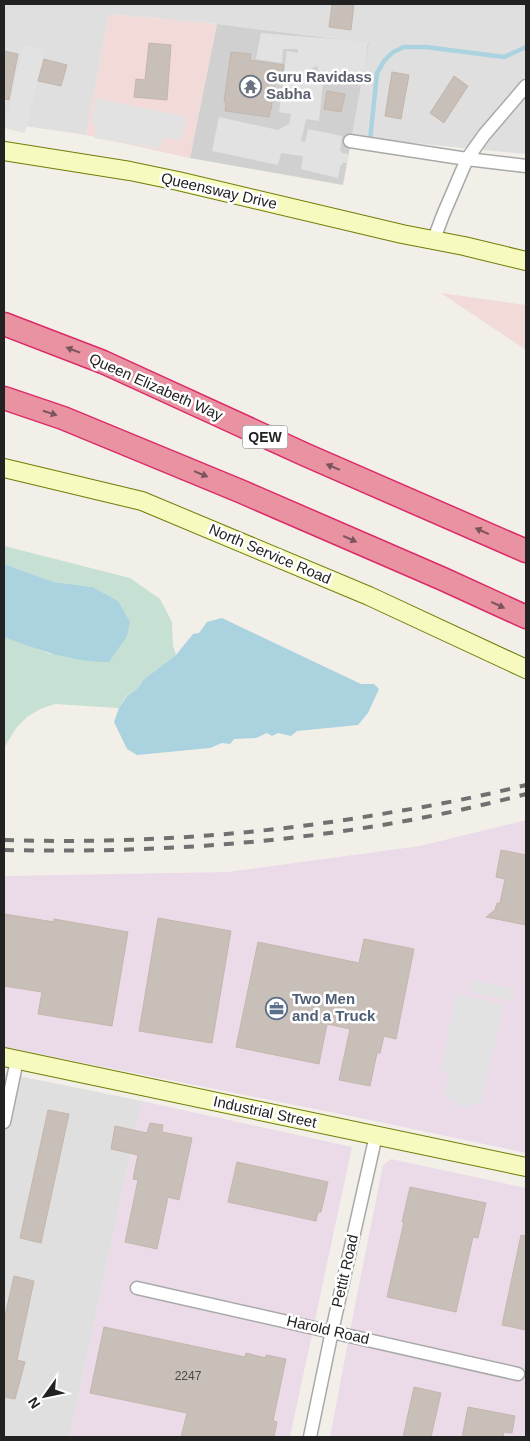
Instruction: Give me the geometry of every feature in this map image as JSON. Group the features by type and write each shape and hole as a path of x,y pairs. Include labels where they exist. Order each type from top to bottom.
{"highway":[{"name":"Queen Elizabeth Way","path":"4,324 103,362 306,455 526,551"},
{"path":"4,398 63,418 240,491 526,617"}],"street":[{"path":"434,239 466,159 526,86"},
{"path":"350,141 466,159 526,166"},
{"name":"Queensway Drive","path":"4,151 171,179 402,234 434,239 526,261"},
{"name":"North Service Road","path":"4,468 142,501 369,596 526,669"},
{"path":"4,1122 10,1058"},
{"name":"Industrial Street","path":"10,1058 526,1167"},
{"name":"Pettit Road","path":"310,1437 376,1135"},
{"name":"Harold Road","path":"137,1288 518,1374"}],"shaded area":[{"path":"4,4 526,4 526,154 352,137 369,43 217,24 109,14 86,135 4,123"},
{"path":"109,14 217,24 190,158 86,135"},
{"path":"217,24 369,43 343,185 190,158"},
{"path":"261,33 368,42 362,85 317,77 318,66 312,68 309,73 309,80 323,83 319,121 306,119 301,141 305,142 308,129 342,136 340,150 342,153 349,154 347,163 343,163 340,167 338,178 301,169 303,156 281,153 278,165 212,151 219,117 278,130 289,124 291,114 279,112 287,51 298,53 298,49 283,49 282,63 256,59"},
{"path":"24,45 45,50 25,133 4,128"},
{"path":"96,98 187,117 184,131 180,140 163,138 160,149 94,138 96,125 91,124"},
{"path":"441,293 526,305 526,350"},
{"path":"526,820 526,1153 4,1047 4,876 228,872 420,846"},
{"path":"473,980 515,989 512,1001 470,992"},
{"path":"456,993 504,1005 481,1104 471,1102 470,1107 454,1105 455,1100 443,1097 450,1071 445,1071 440,1076"},
{"path":"4,1073 142,1101 70,1437 4,1437"},
{"path":"142,1101 352,1147 290,1437 70,1437"},
{"path":"391,1159 526,1188 526,1437 330,1437 383,1165"}],"green space":[{"path":"4,546 130,578 160,599 172,622 173,646 176,655 143,680 139,687 126,696 119,708 55,704 40,709 27,717 16,728 4,748 4,637 51,654 92,587 54,582 4,564"}],"water":[{"path":"4,564 54,582 92,587 118,601 130,622 127,636 109,662 68,658 4,637"},
{"path":"222,618 361,684 374,684 379,689 368,713 358,725 297,731 291,736 278,733 272,736 267,733 256,738 234,739 230,744 222,743 210,748 137,755 127,749 114,722 119,708 127,696 139,687 143,680 176,655 193,634 199,633 207,622"}],"building":[{"path":"332,4 354,4 351,30 329,27"},
{"path":"149,43 171,45 167,100 134,97 136,79 145,80"},
{"path":"4,51 18,54 9,100 4,99"},
{"name":"Guru Ravidass Sabha","path":"231,52 251,54 250,60 284,65 282,77 276,77 269,117 225,111 226,102 224,102"},
{"path":"44,59 67,65 61,86 38,81"},
{"path":"392,72 409,75 401,119 385,116"},
{"path":"454,76 468,86 444,123 430,113"},
{"path":"327,91 345,94 341,112 324,109"},
{"path":"501,850 526,855 526,925 486,917 495,910 497,903 500,903 505,879 496,877"},
{"path":"4,914 54,922 54,919 128,932 112,1026 38,1014 42,992 4,986"},
{"path":"158,918 231,931 212,1043 139,1031"},
{"path":"364,939 414,949 396,1039 384,1036 380,1053 377,1053 370,1086 339,1080 350,1029 327,1024 319,1064 236,1047 258,942 359,963"},
{"path":"48,1110 69,1114 41,1243 20,1238"},
{"path":"150,1123 163,1125 162,1132 192,1138 179,1200 168,1197 157,1249 125,1242 138,1180 133,1179 138,1155 111,1149 115,1126 147,1133"},
{"path":"237,1162 328,1182 321,1212 318,1212 316,1221 228,1202"},
{"path":"410,1187 486,1203 478,1238 473,1237 456,1312 387,1297"},
{"path":"521,1235 526,1236 526,1330 502,1325"},
{"path":"14,1276 34,1281 17,1360 25,1362 15,1399 4,1397 4,1320"},
{"path":"104,1327 245,1357 246,1353 266,1358 266,1355 286,1359 273,1421 277,1422 274,1437 181,1437 187,1413 90,1393"},
{"path":"414,1387 441,1393 431,1437 403,1437"},
{"path":"468,1407 515,1416 512,1433 504,1432 503,1437 462,1437"}],"waterway":[{"path":"370,140 377,73 384,61 393,52 404,47 426,47 504,57 526,47"}],"railway":[{"path":"4,840 101,841 150,839 296,827 476,797 526,785"},
{"path":"4,850 70,851 202,846 333,833 398,822 526,794"}],"place":[{"name":"Guru Ravidass Sabha","path":"250,86"},
{"name":"Two Men and a Truck","path":"276,1008"}]}
